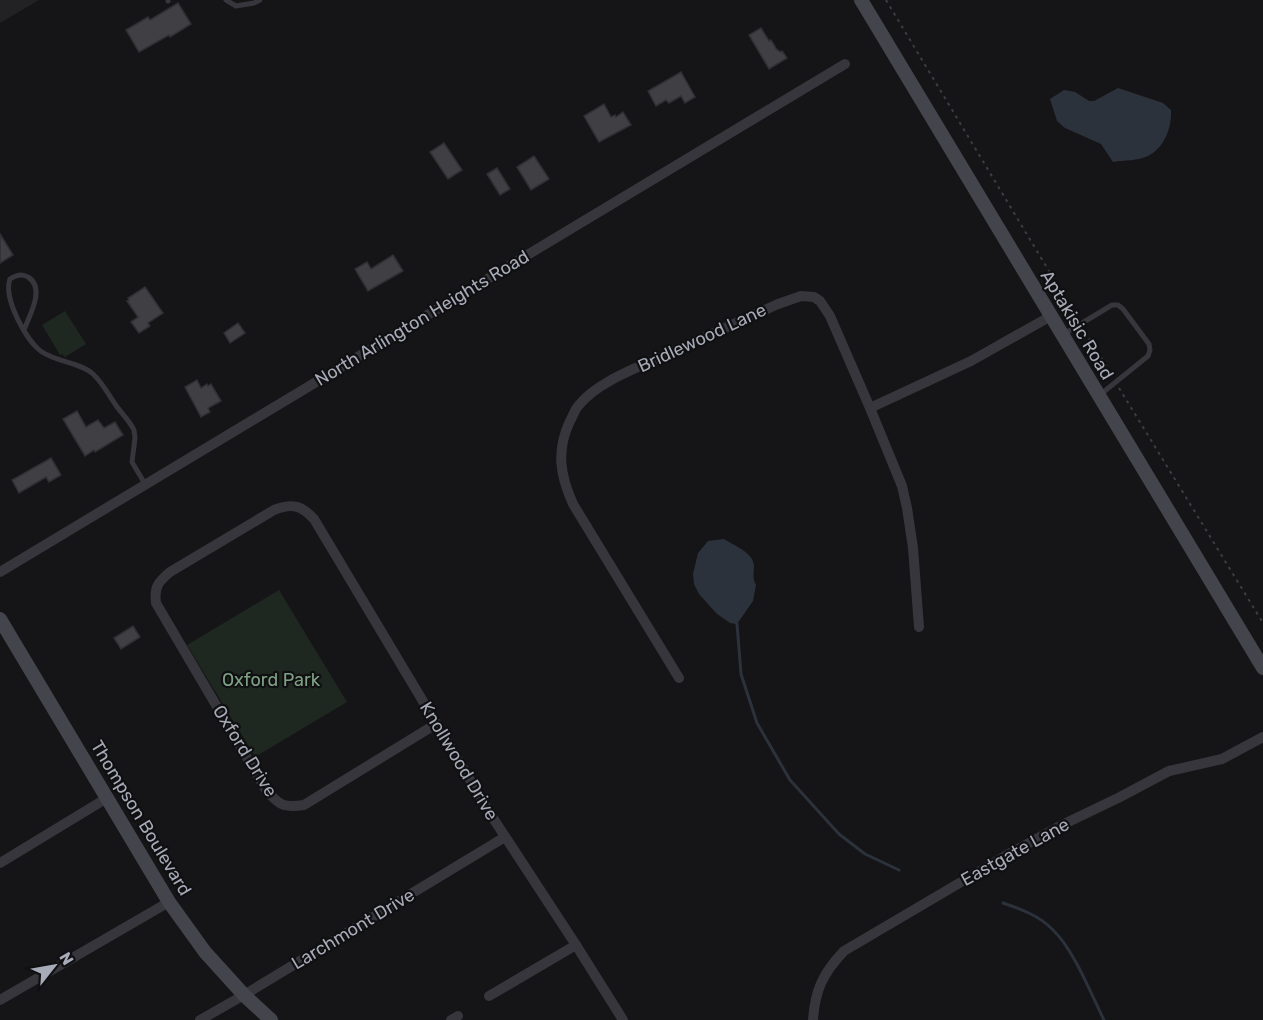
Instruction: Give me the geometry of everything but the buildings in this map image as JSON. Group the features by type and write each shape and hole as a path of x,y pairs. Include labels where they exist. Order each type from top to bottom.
{"main road":[{"name":"Aptakisic Road","path":"861,0 1263,668"},
{"name":"Thompson Boulevard","path":"0,619 169,902 205,952 244,995 271,1020"}],"street":[{"name":"North Arlington Heights Road","path":"0,572 845,64"},
{"name":"Bridlewood Lane","path":"679,678 573,504 566,488 562,474 562,443 578,406 588,396 615,378 778,304 809,295 820,302 830,316 870,408"},
{"path":"919,627 913,548 907,508 902,486 870,408 971,361 1051,315"},
{"name":"Oxford Drive","path":"294,506 284,506 274,510 170,572 159,581 154,593 156,603 266,790 278,804 290,807 304,805 436,724"},
{"name":"Knollwood Drive","path":"294,506 306,510 315,519 491,815 623,1020"},
{"name":"Eastgate Lane","path":"813,1020 814,1003 819,985 831,964 844,951 1062,825 1169,771 1222,759 1263,737"},
{"path":"0,863 107,798"},
{"name":"Larchmont Drive","path":"200,1020 505,837"},
{"path":"0,1000 169,902"},
{"path":"489,996 576,945"}],"lane":[{"path":"226,0 236,6 260,0"},
{"path":"24,330 35,298 36,287 26,276 16,275 8,283 12,304 24,330 42,352 95,375 135,430 132,462 145,484"},
{"path":"1063,335 1112,305 1118,305 1149,344 1148,356 1099,396"}],"path":[{"path":"886,0 1263,623"}],"shaded area":[{"path":"0,0 39,0 0,23"},
{"path":"1118,88 1163,103 1171,110 1170,124 1163,143 1144,158 1113,162 1101,144 1065,128 1057,121 1050,99 1064,90 1075,92 1089,101 1094,101"},
{"path":"724,539 747,553 754,565 756,585 753,601 737,624 730,623 717,614 699,594 694,584 693,574 698,553 708,541"}],"green space":[{"path":"65,311 86,344 65,357 60,355 42,325"},
{"name":"Oxford Park","path":"279,590 347,702 255,757 187,645"}],"waterway":[{"path":"737,624 741,674 757,723 790,780 839,834 865,854 899,870"},
{"path":"1003,903 1036,917 1048,925 1061,939 1082,973 1104,1020"}]}
